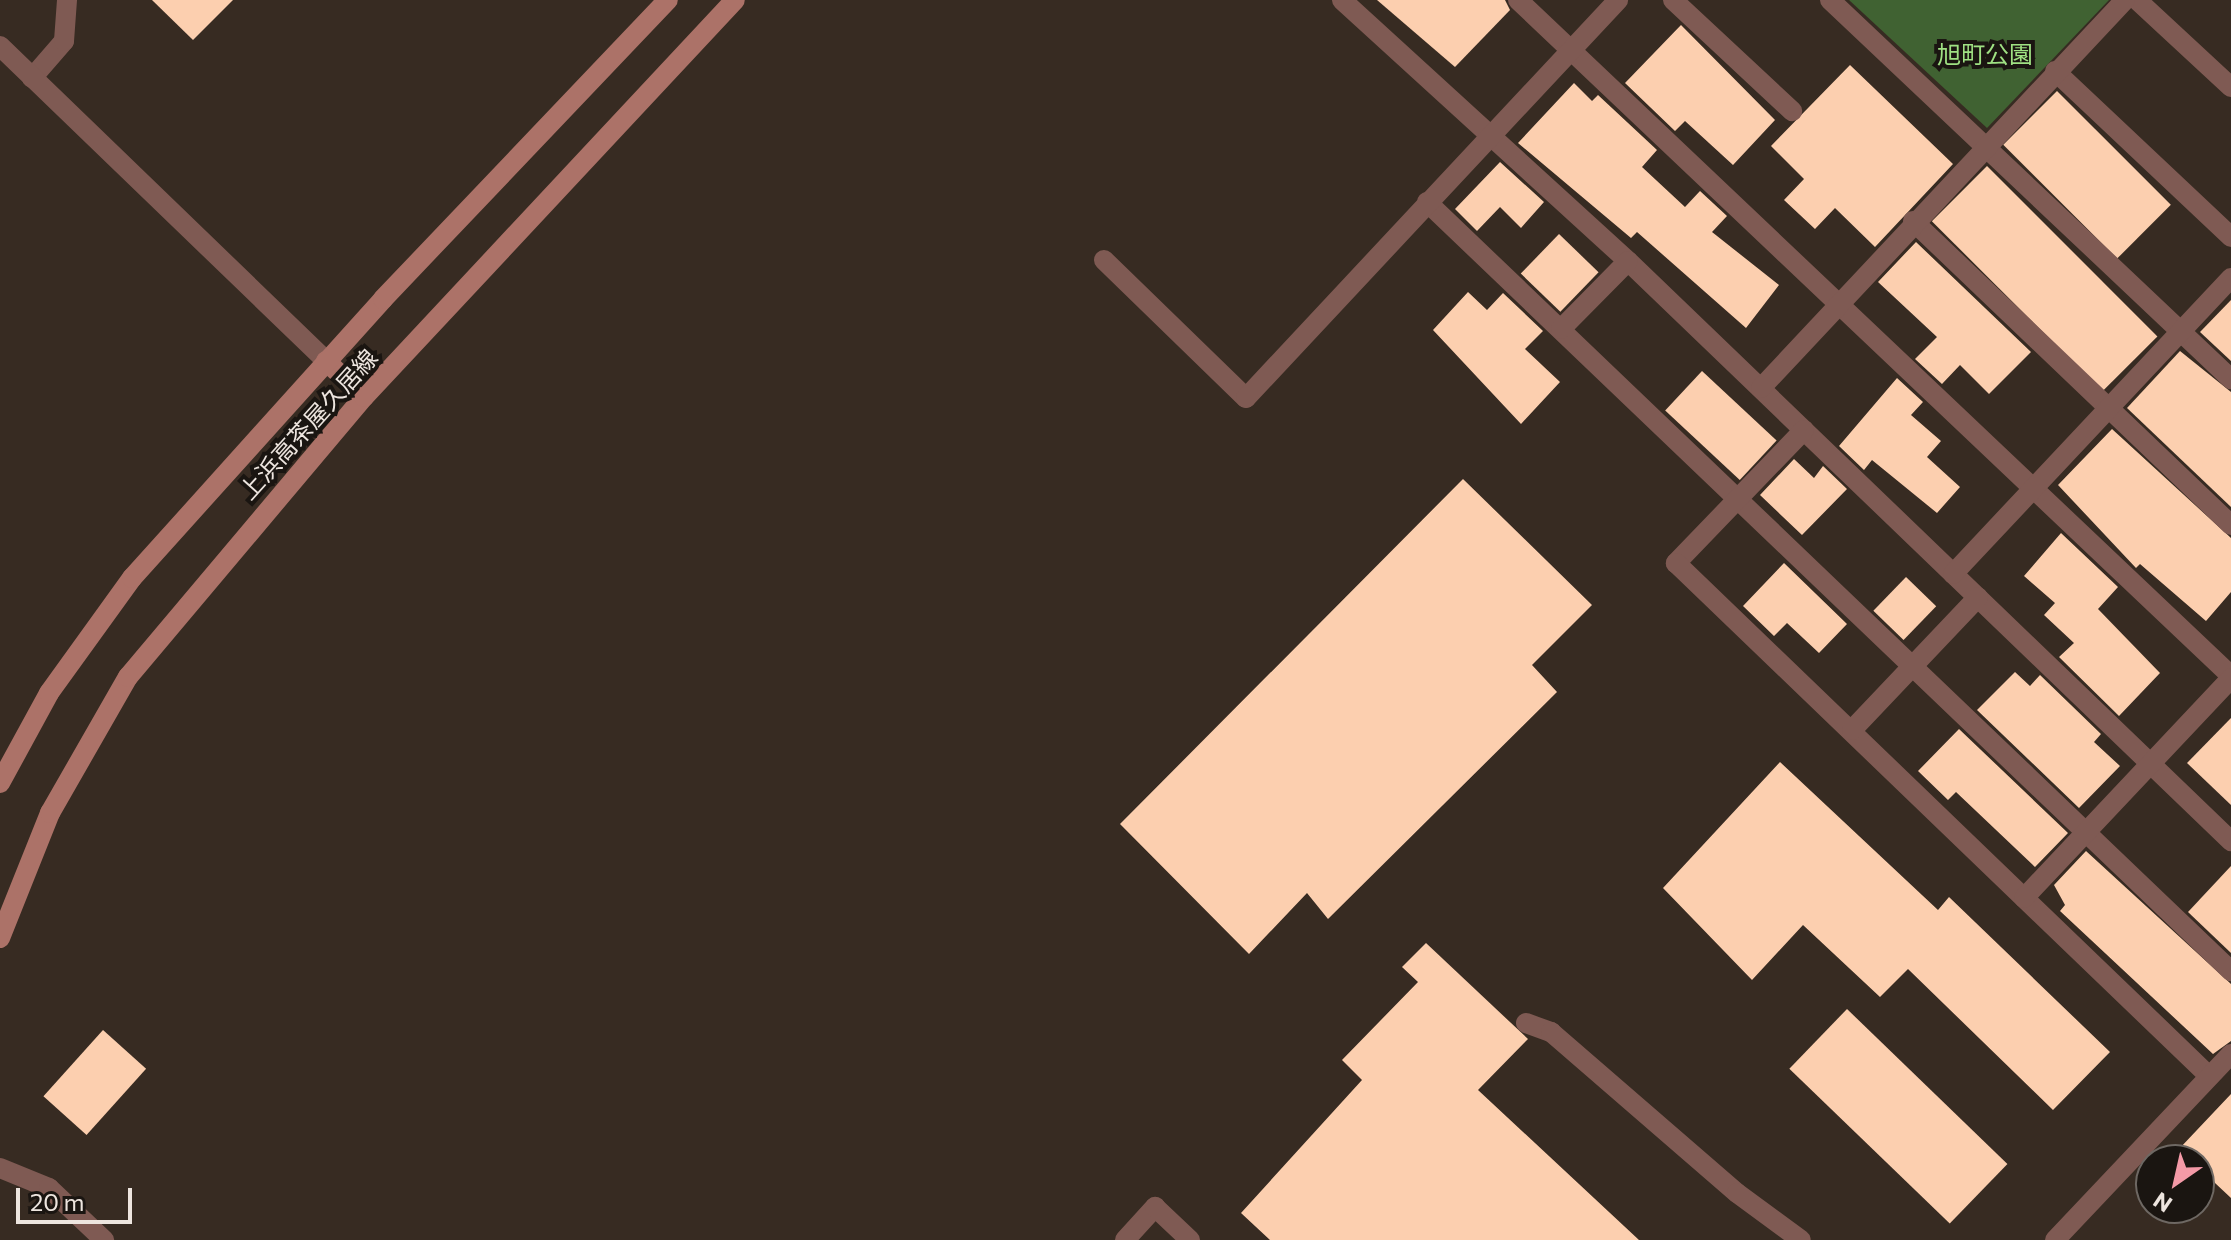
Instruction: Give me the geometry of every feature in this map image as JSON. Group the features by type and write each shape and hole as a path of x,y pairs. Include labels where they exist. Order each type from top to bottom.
{"main road":[{"name":"上浜高茶屋久居線","path":"0,783 49,693 132,578 326,361 668,0"},
{"name":"上浜高茶屋久居線","path":"0,938 50,813 128,677 364,397 735,0"},
{"path":"326,361 364,397"}],"street":[{"path":"32,78 64,41 67,0"},
{"path":"1342,0 1493,134 1628,261 2231,841"},
{"path":"1518,0 1838,300 2231,677 2024,898"},
{"path":"1104,260 1246,398 1618,0"},
{"path":"1673,0 1792,111"},
{"path":"1830,0 2231,379"},
{"path":"1761,388 1838,300 2125,0"},
{"path":"2137,0 2231,87"},
{"path":"0,46 326,361"},
{"path":"2055,71 2231,237"},
{"path":"1427,202 2231,971"},
{"path":"1913,221 2231,525"},
{"path":"1561,329 1628,261"},
{"path":"1953,574 2231,278"},
{"path":"1804,430 1676,563 2209,1076"},
{"path":"1852,730 1978,597"},
{"path":"1526,1023 1551,1032 1737,1193 1801,1240"},
{"path":"2055,1240 2231,1054"},
{"path":"0,1168 49,1188 104,1240"},
{"path":"1125,1240 1155,1207 1190,1240"}],"green space":[{"name":"旭町公園","path":"1849,0 2109,0 1987,128"}],"building":[{"path":"152,0 233,0 193,40"},
{"path":"1377,0 1505,0 1510,10 1455,67"},
{"path":"1681,25 1775,120 1733,165 1685,121 1675,131 1625,83"},
{"path":"1850,65 1953,164 1875,247 1835,208 1815,229 1784,200 1804,179 1771,146"},
{"path":"1574,83 1592,101 1598,95 1657,150 1642,167 1685,207 1700,191 1727,216 1712,232 1779,285 1746,328 1637,232 1631,238 1518,143"},
{"path":"2057,91 2171,205 2117,259 2003,145"},
{"path":"1500,162 1544,202 1521,228 1500,207 1477,231 1455,209"},
{"path":"1987,166 2157,336 2102,392 1932,221"},
{"path":"1559,234 1599,272 1560,312 1521,274"},
{"path":"1916,242 2031,352 1989,394 1960,365 1942,384 1915,359 1937,337 1878,282"},
{"path":"1468,292 1487,310 1503,293 1543,331 1525,349 1560,382 1521,424 1433,330"},
{"path":"2231,300 2231,361 2200,332"},
{"path":"2180,351 2231,392 2231,507 2127,408"},
{"path":"1702,371 1777,441 1740,480 1665,410"},
{"path":"1897,378 1923,402 1911,415 1941,441 1927,457 1960,487 1937,513 1872,460 1864,470 1839,446"},
{"path":"2112,429 2231,538 2231,592 2206,621 2140,564 2136,568 2058,485"},
{"path":"1794,459 1814,478 1823,466 1847,489 1802,535 1760,495"},
{"path":"1463,479 1592,605 1532,665 1557,692 1328,919 1307,893 1249,954 1120,824"},
{"path":"2061,533 2118,587 2098,609 2160,673 2119,716 2059,657 2074,643 2044,615 2055,603 2024,576"},
{"path":"1784,563 1847,624 1819,653 1787,623 1774,636 1743,606"},
{"path":"1906,577 1936,606 1904,640 1873,611"},
{"path":"2015,672 2030,686 2040,675 2101,734 2094,742 2120,766 2079,808 1977,710"},
{"path":"2231,718 2231,805 2187,763"},
{"path":"1959,729 2068,833 2035,867 1956,792 1948,800 1918,771"},
{"path":"1780,762 1938,910 1949,897 2110,1052 2053,1110 1908,969 1880,997 1803,925 1752,980 1663,888"},
{"path":"2086,851 2231,984 2231,1041 2213,1054 2060,911 2065,905 2054,885"},
{"path":"2231,866 2231,953 2188,912"},
{"path":"1426,943 1528,1039 1478,1090 1639,1240 1270,1240 1241,1213 1362,1080 1342,1060 1418,982 1402,967"},
{"path":"1847,1009 2007,1164 1950,1224 1789,1069"},
{"path":"103,1030 146,1069 87,1135 43,1096"},
{"path":"2231,1094 2231,1198 2215,1183 2215,1144 2184,1144"}]}
